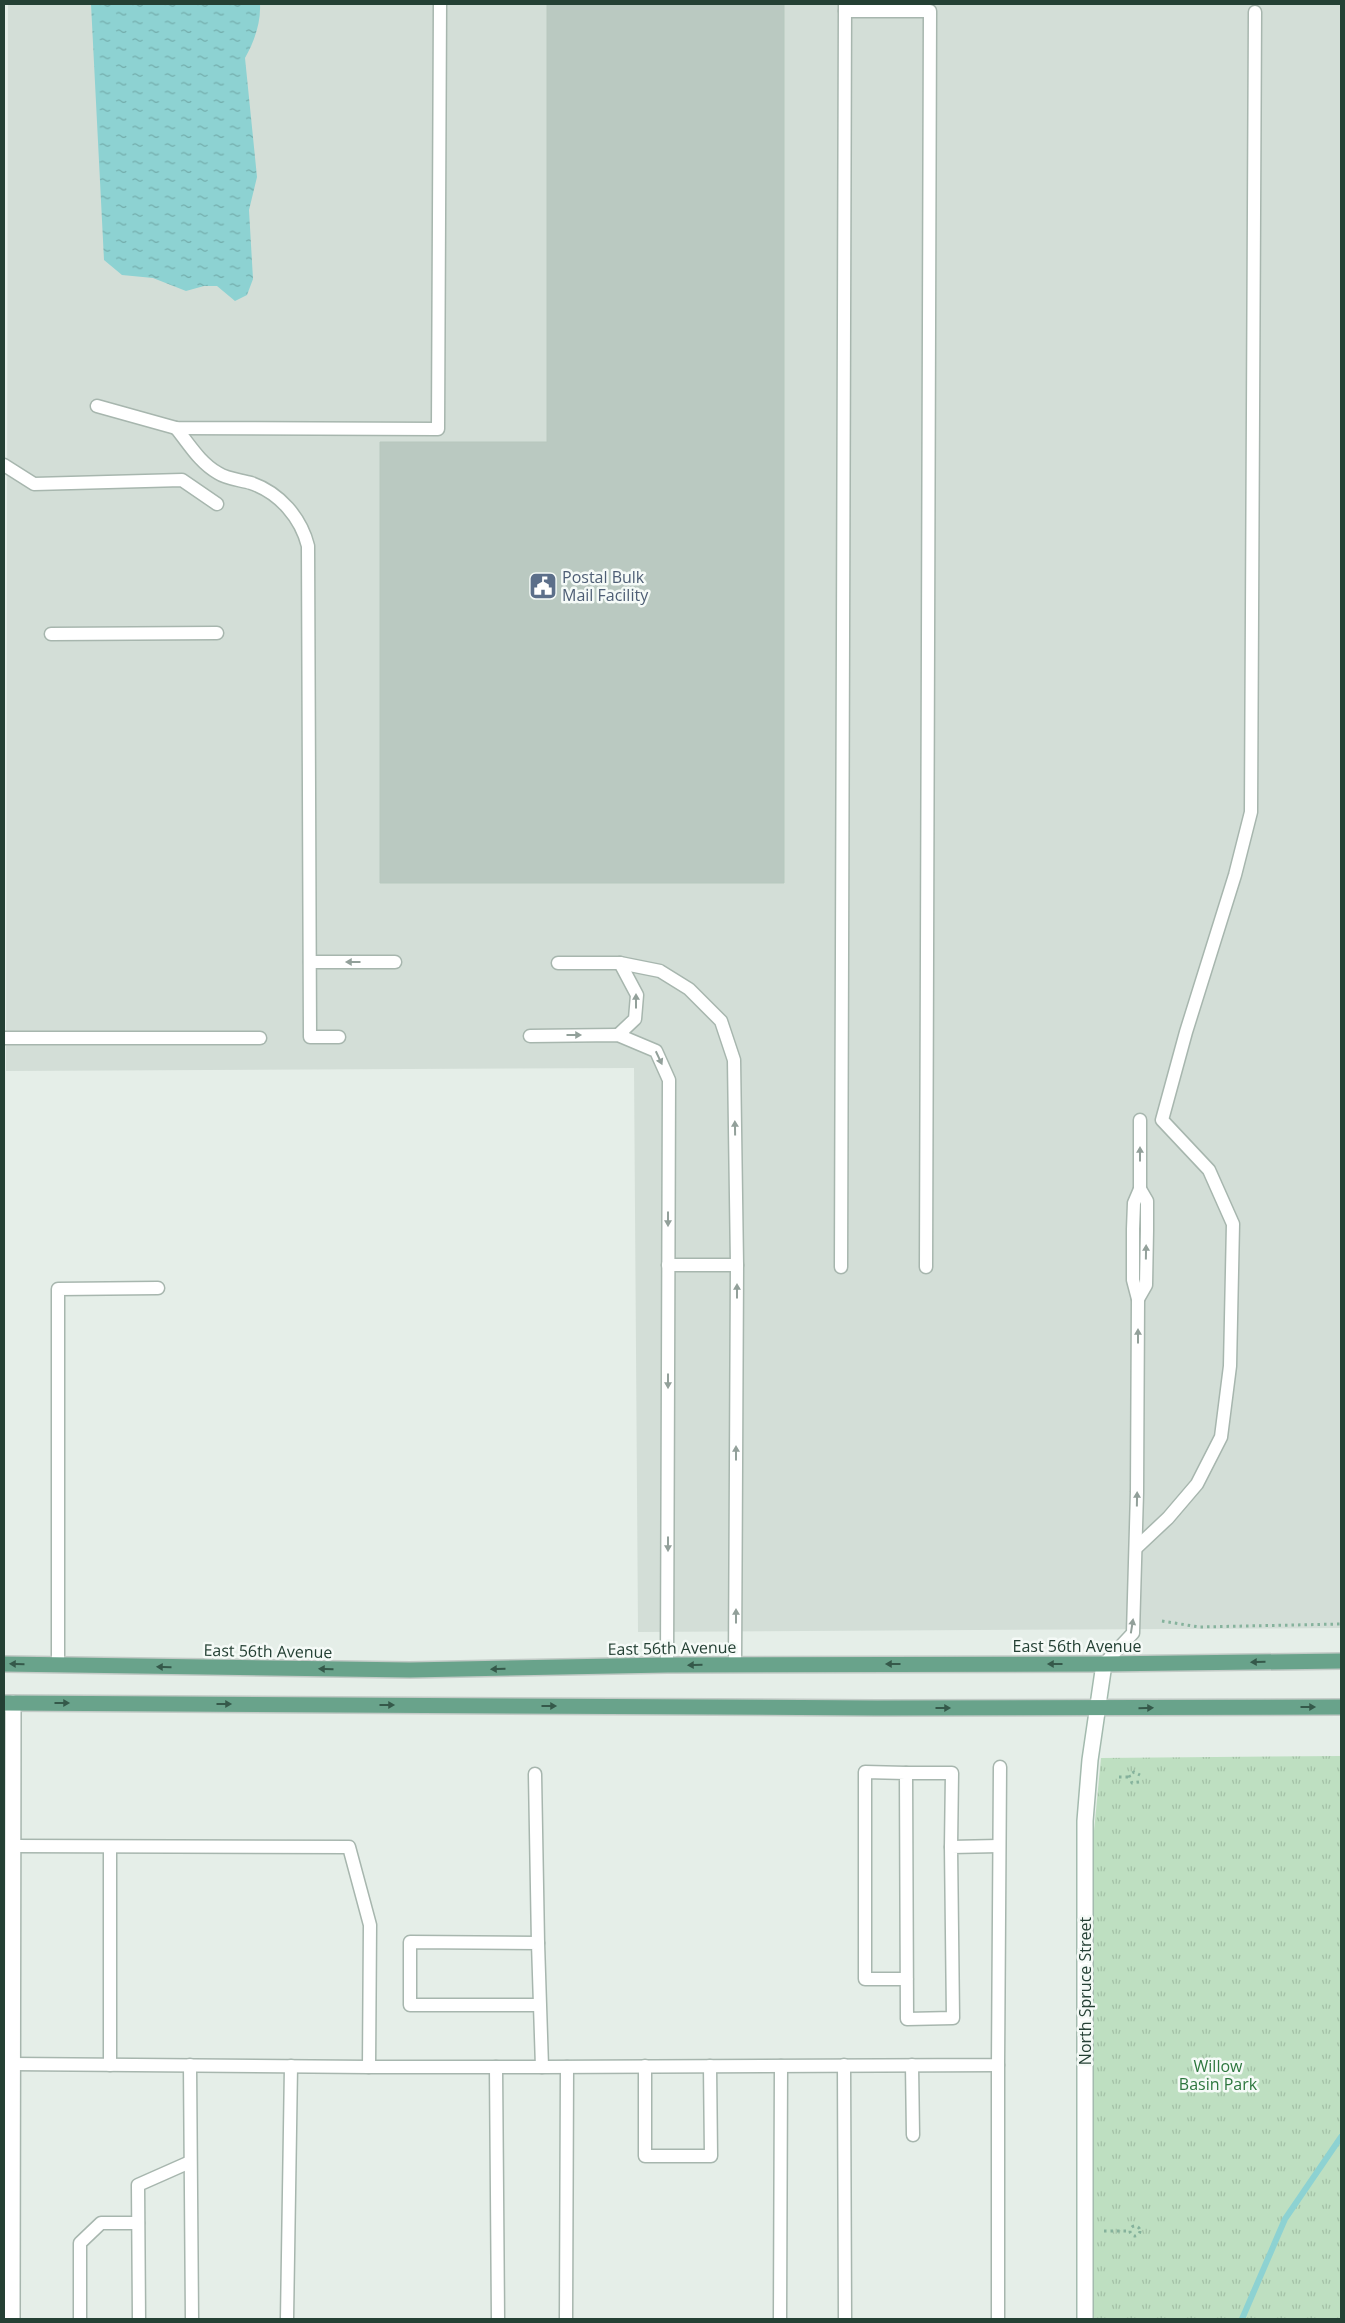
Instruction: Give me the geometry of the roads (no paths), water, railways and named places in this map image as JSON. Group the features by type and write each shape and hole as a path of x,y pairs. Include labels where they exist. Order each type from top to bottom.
{"main road":[{"name":"East 56th Avenue","path":"4,1664 401,1670 668,1665 1104,1664 1341,1661"},
{"path":"8,1703 1097,1708 1341,1707"}],"street":[{"name":"North Spruce Street","path":"1085,2319 1085,1821 1090,1760 1104,1664"},
{"path":"8,1703 12,1846 12,2319"}],"lane":[{"path":"97,406 176,428 438,429 440,4"},
{"path":"841,1267 845,7 930,11 926,1267"},
{"path":"1136,1548 1168,1518 1197,1484 1221,1437 1230,1366 1233,1224 1209,1170 1162,1120 1188,1023 1235,875 1251,812 1255,12"},
{"path":"176,428 204,464 220,474 253,484 278,498 297,517 308,546 310,1037 339,1038"},
{"path":"4,465 34,484 182,480 217,504"},
{"path":"51,634 217,633"},
{"path":"310,962 395,962"},
{"path":"558,963 620,963 660,971 689,989 720,1021 734,1060 737,1265 735,1665"},
{"path":"618,1035 635,1019 637,995 620,963"},
{"path":"530,1036 618,1035 656,1051 668,1080 668,1665"},
{"path":"4,1038 260,1038"},
{"path":"1104,1664 1133,1633 1136,1548 1138,1298 1133,1280 1133,1230 1134,1203 1140,1189 1140,1120"},
{"path":"668,1266 737,1265"},
{"path":"58,1665 58,1289 158,1288"},
{"path":"998,2319 1000,1768"},
{"path":"906,1773 907,1979 907,2019 953,2018 952,1773 864,1772 865,1979 907,1979"},
{"path":"536,1774 542,2066"},
{"path":"12,1846 349,1847 370,1925 369,2066"},
{"path":"951,1847 999,1846"},
{"path":"110,1847 110,2064"},
{"path":"538,1943 410,1942 410,2005 540,2005"},
{"path":"12,2064 781,2066 998,2064"},
{"path":"190,2065 192,2319"},
{"path":"844,2065 845,2319"},
{"path":"912,2065 914,2135"},
{"path":"287,2319 291,2066"},
{"path":"496,2066 498,2319"},
{"path":"566,2319 567,2066"},
{"path":"645,2066 645,2156 711,2156 710,2066"},
{"path":"780,2319 781,2066"},
{"path":"139,2319 138,2185 190,2162"},
{"path":"80,2319 80,2243 101,2223 138,2222"}],"water":[{"path":"91,4 260,4 256,32 245,58 257,177 249,210 253,279 247,295 235,301 217,286 204,286 186,291 153,278 122,275 104,260"}],"waterway":[{"path":"1242,2319 1285,2219 1341,2137"}],"place":[{"name":"Postal Bulk Mail Facility","path":"543,586"}],"park label":[{"name":"Willow Basin Park","path":"1218,2075"}]}
